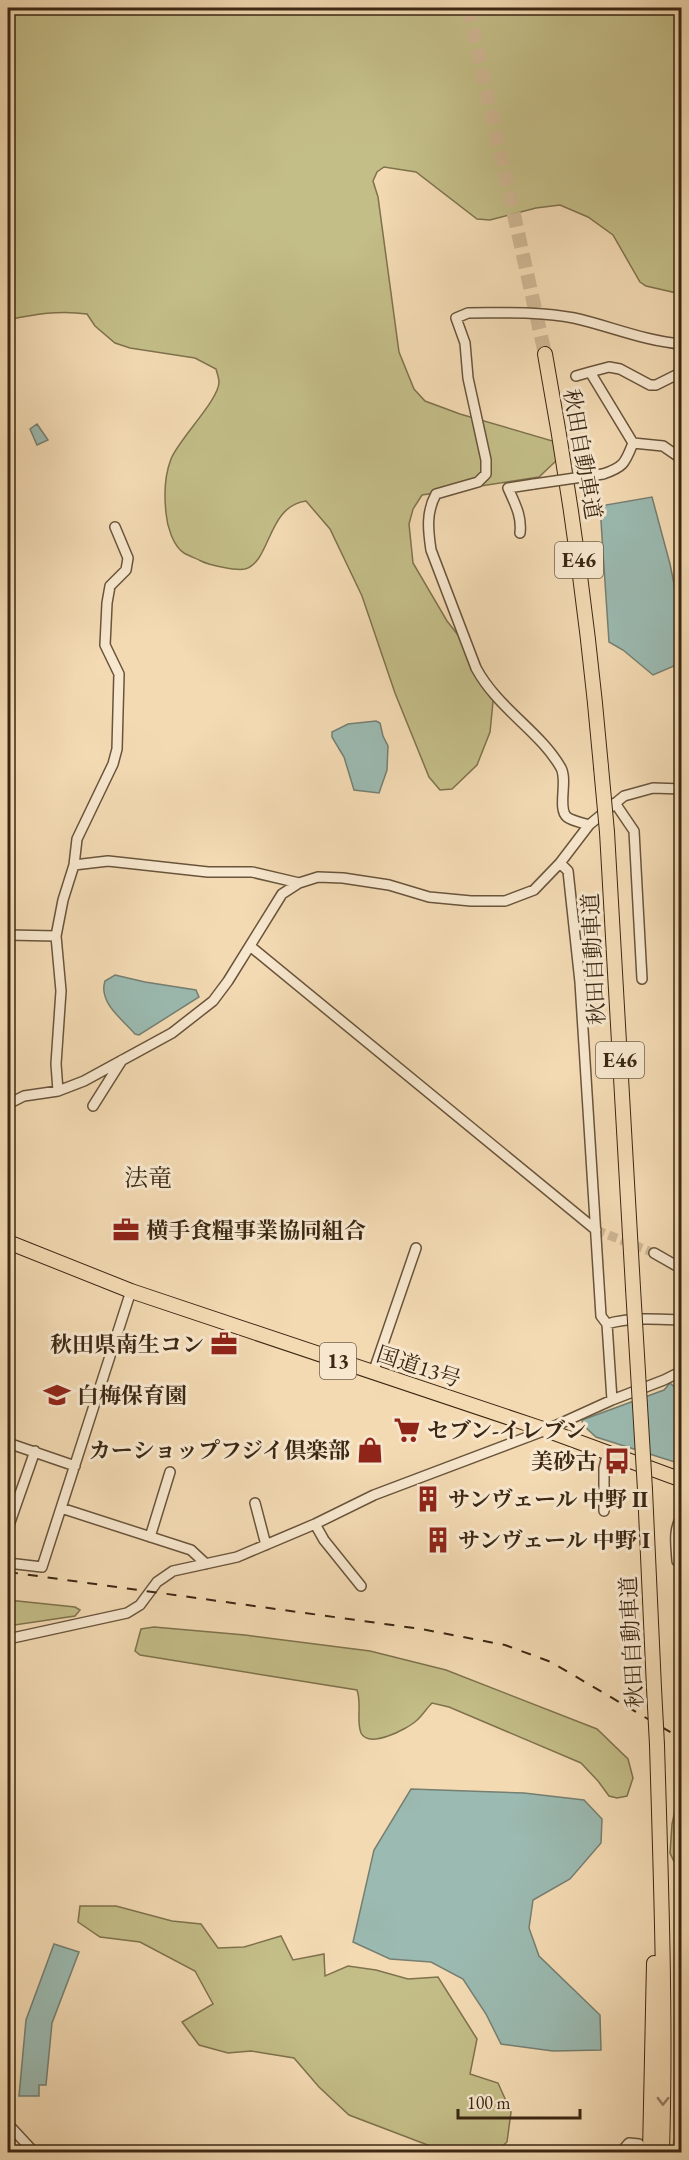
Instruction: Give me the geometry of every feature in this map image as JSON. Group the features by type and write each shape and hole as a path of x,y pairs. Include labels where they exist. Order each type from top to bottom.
{"highway":[{"name":"秋田自動車道","path":"545,354 572,508 584,594 607,832 645,1490 657,1745 662,1908 662,2152"},
{"name":"国道13号","path":"8,1242 131,1291 546,1430 681,1480"},
{"name":"秋田自動車道","path":"644,2148 657,1745"}],"street":[{"path":"589,825 568,818 563,812 565,785 562,770 550,753 486,686 476,668 430,550 428,529 430,506 436,494 478,483 486,474 486,460 468,378 465,343 456,318 468,313 552,315 577,319 645,339 681,344"},
{"path":"576,376 609,367 620,369 650,385 656,385 681,372"},
{"path":"590,372 633,443"},
{"path":"633,443 663,446 681,459"},
{"path":"520,534 519,510 508,488 603,474 619,469 625,462 633,443"},
{"path":"58,1091 56,1064 61,991 56,936 63,900 74,865 77,839 113,764 117,749 119,674 105,645 107,603 110,586 126,570 128,558 115,526"},
{"path":"8,1104 24,1096 58,1091 84,1081 172,1032 213,1001 282,894 299,883 318,877 343,878 389,885 429,897 505,901 534,890 560,863 589,825 624,796 653,788 681,789"},
{"path":"615,803 634,831 642,979"},
{"path":"74,865 108,861 207,872 252,872 299,883"},
{"path":"560,863 568,870 580,982 601,1316 607,1324 612,1400"},
{"path":"8,935 56,936"},
{"path":"250,946 596,1230"},
{"path":"93,1106 123,1058"},
{"path":"373,1373 416,1248"},
{"path":"654,1252 681,1269"},
{"path":"8,1563 42,1567 131,1291"},
{"path":"607,1324 616,1321 650,1319 681,1320"},
{"path":"8,1639 128,1613 140,1605 165,1575 189,1566 237,1557 315,1524 374,1495 546,1430 681,1371"},
{"path":"8,1443 75,1466"},
{"path":"8,1528 35,1451"},
{"path":"604,1511 604,1468 608,1452"},
{"path":"150,1537 170,1472"},
{"path":"255,1503 266,1545"},
{"path":"62,1508 191,1550 206,1564"},
{"path":"677,1561 675,1534 676,1524 681,1515"},
{"path":"315,1524 324,1540 361,1586"},
{"path":"8,2124 34,2152"},
{"path":"621,2152 628,2143 644,2148"}],"shaded area":[{"path":"8,8 681,8 681,294 646,286 640,282 613,235 588,217 560,205 536,208 490,220 477,219 416,172 384,167 377,172 373,181 378,197 399,352 414,389 425,401 460,414 556,442 558,459 539,477 422,495 413,509 409,524 413,563 447,621 477,659 494,692 490,732 477,765 452,789 440,790 429,777 395,693 362,596 330,529 306,501 293,505 284,513 276,523 260,556 245,569 205,563 184,553 174,541 166,513 167,472 175,451 213,399 219,380 216,369 195,358 130,348 115,343 95,326 87,314 47,313 8,320"},
{"path":"8,1600 75,1607 80,1610 75,1616 8,1626"},
{"path":"154,1627 245,1635 370,1651 446,1670 597,1729 628,1759 633,1778 627,1796 617,1798 609,1796 581,1763 449,1707 432,1703 418,1719 405,1728 380,1738 365,1737 360,1728 357,1690 140,1655 135,1651 141,1629"},
{"path":"681,1799 681,1871 678,1870 670,1853 672,1824 677,1801"},
{"path":"80,1906 116,1906 172,1921 201,1924 218,1948 244,1947 281,1936 293,1960 324,1954 325,1976 348,1966 376,1970 408,1979 438,1977 477,2039 470,2074 498,2083 511,2112 507,2142 496,2152 446,2152 349,2115 319,2087 294,2058 251,2051 228,2053 199,2045 182,2022 213,2004 195,1971 140,1942 100,1937 78,1922"}],"water":[{"path":"37,424 48,440 37,445 30,429"},
{"path":"652,497 670,564 681,618 681,663 653,675 623,650 609,642 600,506"},
{"path":"376,721 380,723 388,746 387,770 379,793 354,790 344,757 332,737 332,732 348,724"},
{"path":"115,975 196,990 199,997 139,1035 135,1034 112,1010 105,996 105,981"},
{"path":"670,1383 681,1393 678,1404 681,1410 681,1464 596,1437 583,1425 582,1420 664,1390"},
{"path":"411,1789 524,1793 584,1800 602,1819 601,1843 570,1879 533,1900 529,1928 539,1956 600,2015 601,2050 553,2051 501,2044 486,2014 463,1979 431,1962 390,1959 353,1942 374,1850"},
{"path":"54,1944 79,1952 52,2023 46,2085 39,2085 39,2096 19,2096 26,2020"}],"tunnel":[{"path":"468,8 545,354"},
{"path":"596,1230 654,1253"},
{"path":"659,2145 682,2145"}],"railway":[{"path":"8,1572 421,1629 505,1645 551,1662 682,1739"}],"place":[{"name":"横手食糧事業協同組合","path":"126,1230"},
{"name":"秋田県南生コン","path":"224,1344"},
{"name":"白梅保育園","path":"57,1395"},
{"name":"セブン-イレブン","path":"407,1430"},
{"name":"カーショップフジイ倶楽部","path":"370,1450"},
{"name":"美砂古","path":"617,1461"},
{"name":"サンヴェール 中野 II","path":"428,1499"},
{"name":"サンヴェール 中野 I","path":"438,1540"}],"district":[{"name":"法竜","path":"148,1178"}]}
